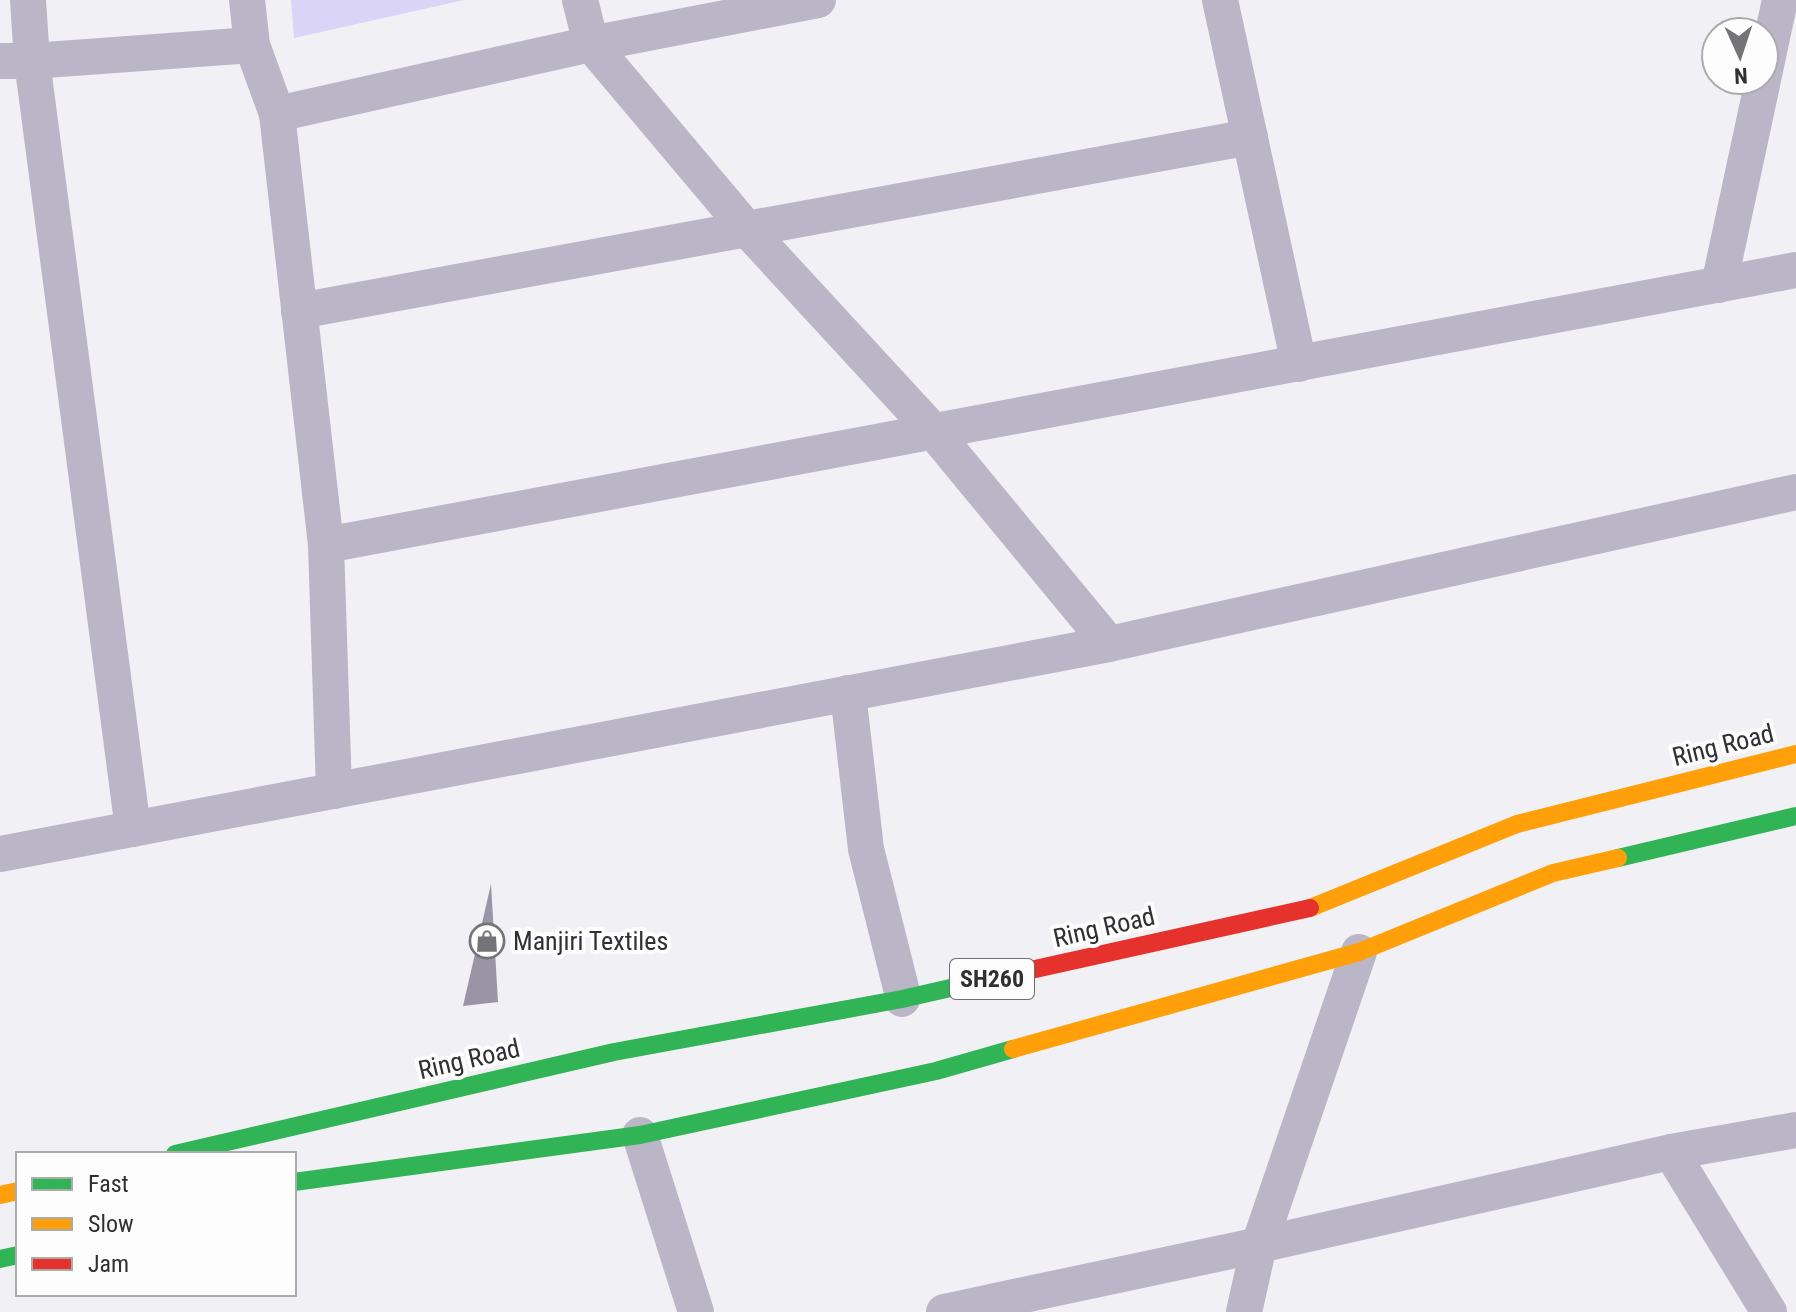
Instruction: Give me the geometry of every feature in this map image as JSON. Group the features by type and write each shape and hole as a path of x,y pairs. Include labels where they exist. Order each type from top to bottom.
{"main road":[{"name":"Ring Road","path":"184,1152 614,1052 902,999 1317,906 1517,824 1796,754"},
{"path":"296,1182 640,1135 936,1071 1359,952 1553,873 1796,816"}],"street":[{"path":"28,0 16,61 133,829"},
{"path":"247,0 252,45 277,114 326,545 334,791"},
{"path":"580,0 591,44 746,228 934,432 1109,644"},
{"path":"277,114 591,44 818,0"},
{"path":"1220,0 1299,364"},
{"path":"16,61 252,45"},
{"path":"1719,285 1760,96"},
{"path":"299,311 1250,137"},
{"path":"326,545 1796,270"},
{"path":"0,854 1109,644 1796,492"},
{"path":"848,693 866,849 902,999"},
{"path":"1244,1312 1259,1245 1359,952"},
{"path":"944,1312 1671,1152 1796,1130"},
{"path":"640,1135 696,1312"},
{"path":"1671,1152 1769,1312"}],"shaded area":[{"path":"291,0 464,0 294,38"}],"building":[{"name":"Manjiri Textiles","path":"491,884 498,1002 463,1006"}],"traffic: fast":[{"path":"1618,858 1796,816"},
{"path":"184,1152 614,1052 968,984"},
{"path":"296,1182 640,1135 936,1071 1013,1049"},
{"path":"0,1259 16,1255"}],"traffic: slow":[{"path":"1310,908 1517,824 1796,754"},
{"path":"1013,1049 1359,952 1553,873 1618,858"},
{"path":"0,1195 16,1191"}],"traffic: jam":[{"path":"968,984 1310,908"}],"place":[{"name":"Manjiri Textiles","path":"487,941"}]}
